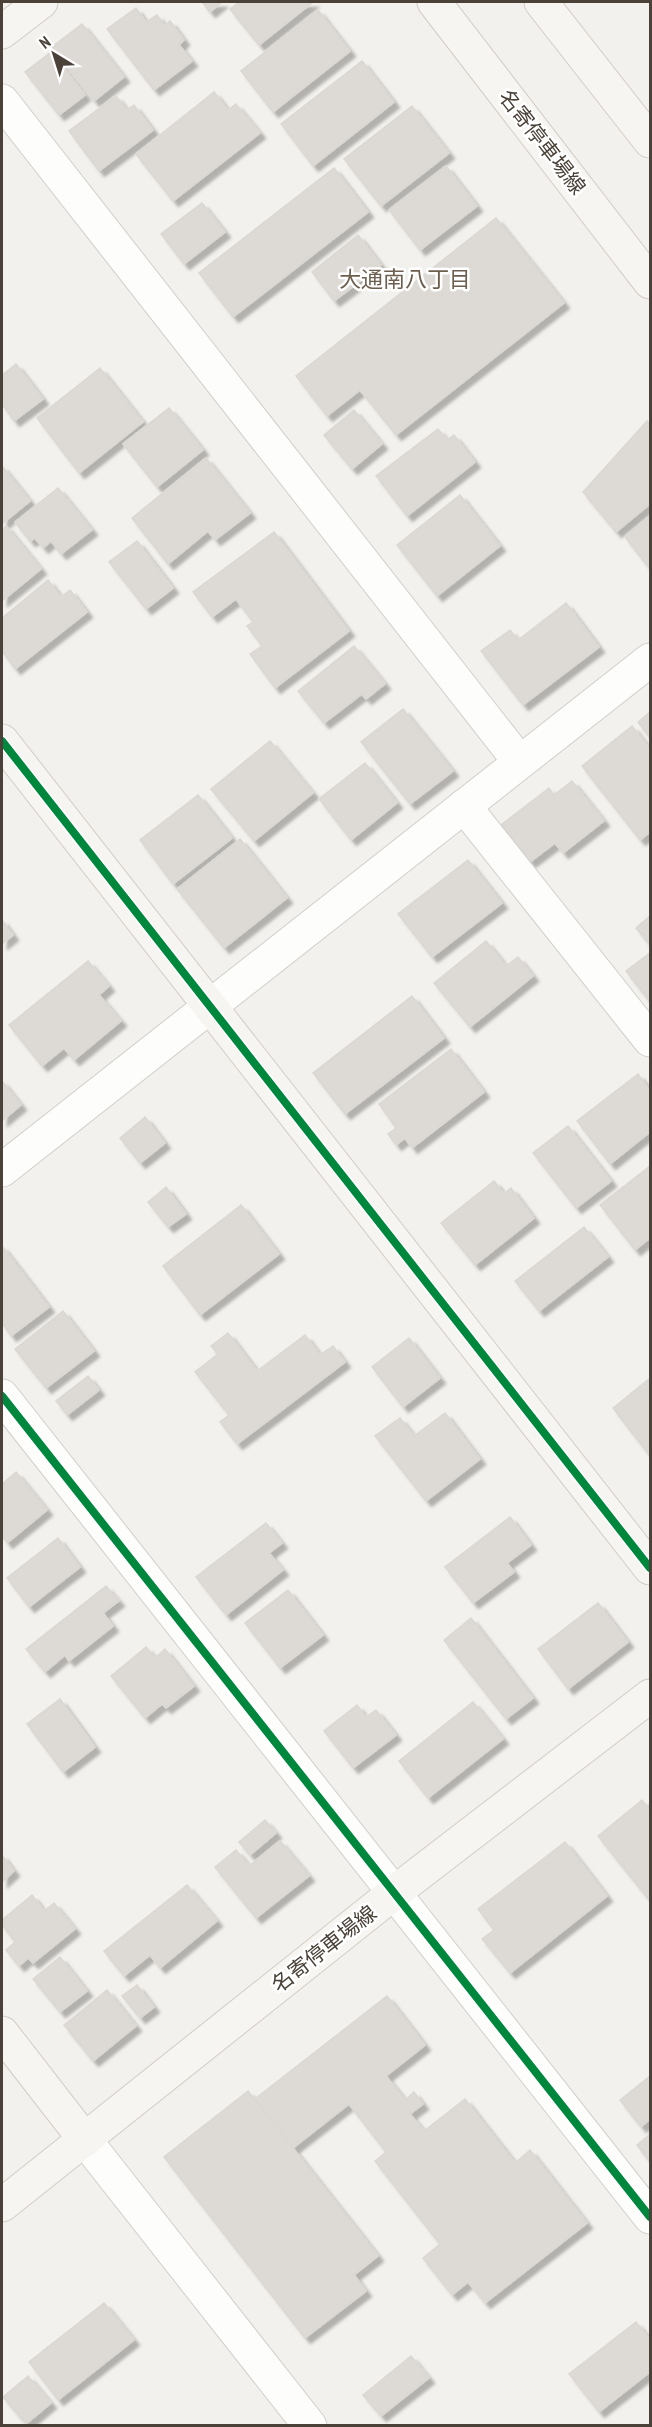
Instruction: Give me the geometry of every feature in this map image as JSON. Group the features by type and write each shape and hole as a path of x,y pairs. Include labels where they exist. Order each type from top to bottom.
{"main road":[{"path":"2,32 40,2"},
{"name":"名寄停車場線","path":"434,2 651,282"},
{"path":"541,2 651,141"},
{"path":"2,741 651,1568"},
{"name":"名寄停車場線","path":"2,2205 395,1892 651,1696"},
{"path":"2,2033 85,2140"}],"street":[{"path":"2,101 519,761"},
{"path":"2,1170 519,761 651,660"},
{"path":"464,806 651,1040"},
{"path":"2,1396 651,2217"},
{"path":"85,2140 309,2426"}],"building":[{"path":"202,2 222,2 210,12"},
{"path":"239,2 313,2 259,45 230,9"},
{"path":"136,8 146,22 157,15 165,26 170,21 184,40 179,45 192,61 154,90 107,29"},
{"path":"318,10 350,51 273,112 241,71"},
{"path":"82,24 124,77 94,101 52,47"},
{"path":"51,52 85,95 59,115 25,72"},
{"path":"362,61 394,102 313,166 281,124"},
{"path":"214,92 228,110 236,104 260,133 173,201 136,154"},
{"path":"116,96 127,110 134,105 153,130 99,171 69,131"},
{"path":"412,106 449,153 381,206 344,159"},
{"path":"446,166 477,206 420,250 389,210"},
{"path":"334,168 368,212 233,317 199,273"},
{"path":"202,203 225,232 184,264 161,234"},
{"path":"496,218 564,303 396,435 360,390 327,416 296,376"},
{"path":"358,235 381,265 334,301 312,272"},
{"path":"16,364 43,399 14,421 2,404 2,375"},
{"path":"100,368 143,422 79,473 37,418"},
{"path":"169,408 203,450 157,487 123,444"},
{"path":"354,410 382,444 352,469 324,435"},
{"path":"647,421 650,425 650,504 616,532 583,492"},
{"path":"438,429 447,440 454,435 475,462 407,516 376,476"},
{"path":"206,458 250,513 215,540 208,531 168,564 132,518"},
{"path":"2,466 30,501 2,524"},
{"path":"58,488 92,530 61,554 51,541 43,548 35,538 30,541 15,522"},
{"path":"460,495 500,546 437,596 397,545"},
{"path":"650,516 650,569 625,537"},
{"path":"6,526 41,569 2,601 2,530"},
{"path":"274,532 349,631 275,688 250,654 262,646 247,626 253,622 236,599 212,617 193,592"},
{"path":"137,541 173,588 146,609 109,562"},
{"path":"48,580 61,597 70,590 87,612 15,669 2,651 2,618"},
{"path":"566,603 599,647 523,705 481,651 510,630 518,640"},
{"path":"354,646 385,684 366,699 362,694 324,723 298,691"},
{"path":"403,709 453,771 410,804 361,742"},
{"path":"650,712 650,738 638,722"},
{"path":"632,726 650,749 650,832 640,840 582,766"},
{"path":"270,741 313,793 254,841 211,789"},
{"path":"365,763 397,803 351,840 319,799"},
{"path":"572,781 604,821 563,853 555,843 530,862 501,825 549,788 554,795"},
{"path":"198,795 232,838 173,884 140,840"},
{"path":"240,839 287,898 224,948 177,889"},
{"path":"468,860 502,903 432,957 398,914"},
{"path":"650,916 650,945 636,928"},
{"path":"2,920 13,935 2,944"},
{"path":"486,941 506,966 518,957 533,976 470,1027 434,983"},
{"path":"650,953 650,1002 626,971"},
{"path":"88,961 109,986 99,995 121,1021 74,1060 64,1048 42,1066 9,1025"},
{"path":"412,996 444,1038 345,1114 313,1073"},
{"path":"451,1049 484,1092 412,1148 405,1138 396,1145 388,1134 396,1128 379,1104"},
{"path":"638,1074 650,1091 650,1132 610,1164 577,1121"},
{"path":"2,1081 21,1105 2,1121"},
{"path":"145,1117 165,1143 140,1163 120,1138"},
{"path":"568,1126 611,1181 576,1208 533,1153"},
{"path":"650,1166 650,1238 635,1250 600,1205"},
{"path":"494,1181 504,1194 511,1188 534,1218 475,1265 441,1223"},
{"path":"166,1187 186,1214 168,1227 148,1202"},
{"path":"241,1205 279,1254 200,1315 163,1266"},
{"path":"584,1227 608,1257 539,1311 515,1281"},
{"path":"2,1246 49,1307 11,1336 2,1323"},
{"path":"63,1311 94,1351 46,1388 15,1349"},
{"path":"228,1333 257,1371 305,1335 320,1355 333,1346 345,1362 237,1444 220,1422 229,1415 195,1372 218,1354 211,1346"},
{"path":"409,1338 440,1378 403,1407 372,1367"},
{"path":"88,1376 99,1390 67,1415 56,1401"},
{"path":"650,1378 650,1456 613,1408"},
{"path":"445,1413 480,1459 426,1501 375,1436 400,1418 414,1436"},
{"path":"16,1472 47,1510 7,1543 2,1536 2,1484"},
{"path":"510,1517 531,1545 507,1563 514,1572 473,1603 445,1567"},
{"path":"266,1523 282,1543 269,1553 283,1570 226,1615 196,1577"},
{"path":"58,1538 80,1567 29,1607 7,1578"},
{"path":"106,1586 119,1601 103,1613 113,1626 69,1661 65,1655 45,1672 26,1649"},
{"path":"288,1590 323,1635 280,1668 245,1623"},
{"path":"598,1603 628,1642 568,1689 538,1649"},
{"path":"471,1618 533,1698 506,1719 444,1640"},
{"path":"146,1647 155,1658 165,1649 194,1686 166,1708 162,1704 145,1718 111,1676"},
{"path":"60,1699 95,1747 63,1772 27,1724"},
{"path":"473,1702 503,1739 428,1798 399,1761"},
{"path":"357,1705 366,1717 376,1710 396,1735 353,1768 324,1731"},
{"path":"642,1800 650,1811 650,1901 598,1836"},
{"path":"265,1820 276,1833 250,1855 239,1842"},
{"path":"280,1841 309,1876 256,1918 215,1867 236,1850 249,1866"},
{"path":"565,1842 607,1896 510,1973 482,1939 494,1930 478,1909"},
{"path":"2,1855 14,1871 2,1882"},
{"path":"187,1885 217,1921 160,1968 150,1955 124,1976 104,1951"},
{"path":"32,1895 44,1911 54,1903 75,1929 33,1963 28,1958 19,1966 6,1950 15,1942 2,1925 2,1920"},
{"path":"60,1957 87,1991 60,2012 33,1979"},
{"path":"137,1985 154,2007 140,2018 122,1996"},
{"path":"107,1990 136,2026 93,2061 64,2025"},
{"path":"387,1996 425,2045 386,2076 405,2100 414,2092 423,2104 410,2114 424,2131 465,2099 515,2163 530,2150 587,2223 485,2303 468,2282 452,2295 423,2258 440,2244 375,2161 386,2152 349,2104 293,2148 255,2099"},
{"path":"650,2076 650,2119 641,2127 620,2100"},
{"path":"248,2091 378,2256 354,2275 366,2291 305,2338 164,2157"},
{"path":"650,2134 650,2162 637,2145"},
{"path":"104,2303 134,2340 58,2400 29,2362"},
{"path":"636,2322 650,2340 650,2372 599,2412 569,2374"},
{"path":"411,2356 429,2378 381,2416 363,2395"},
{"path":"28,2376 51,2403 26,2424 3,2397"}],"cycle path":[{"path":"2,741 650,1568"},
{"path":"2,1396 650,2217"}],"district":[{"name":"大通南八丁目","path":"405,279"}]}
